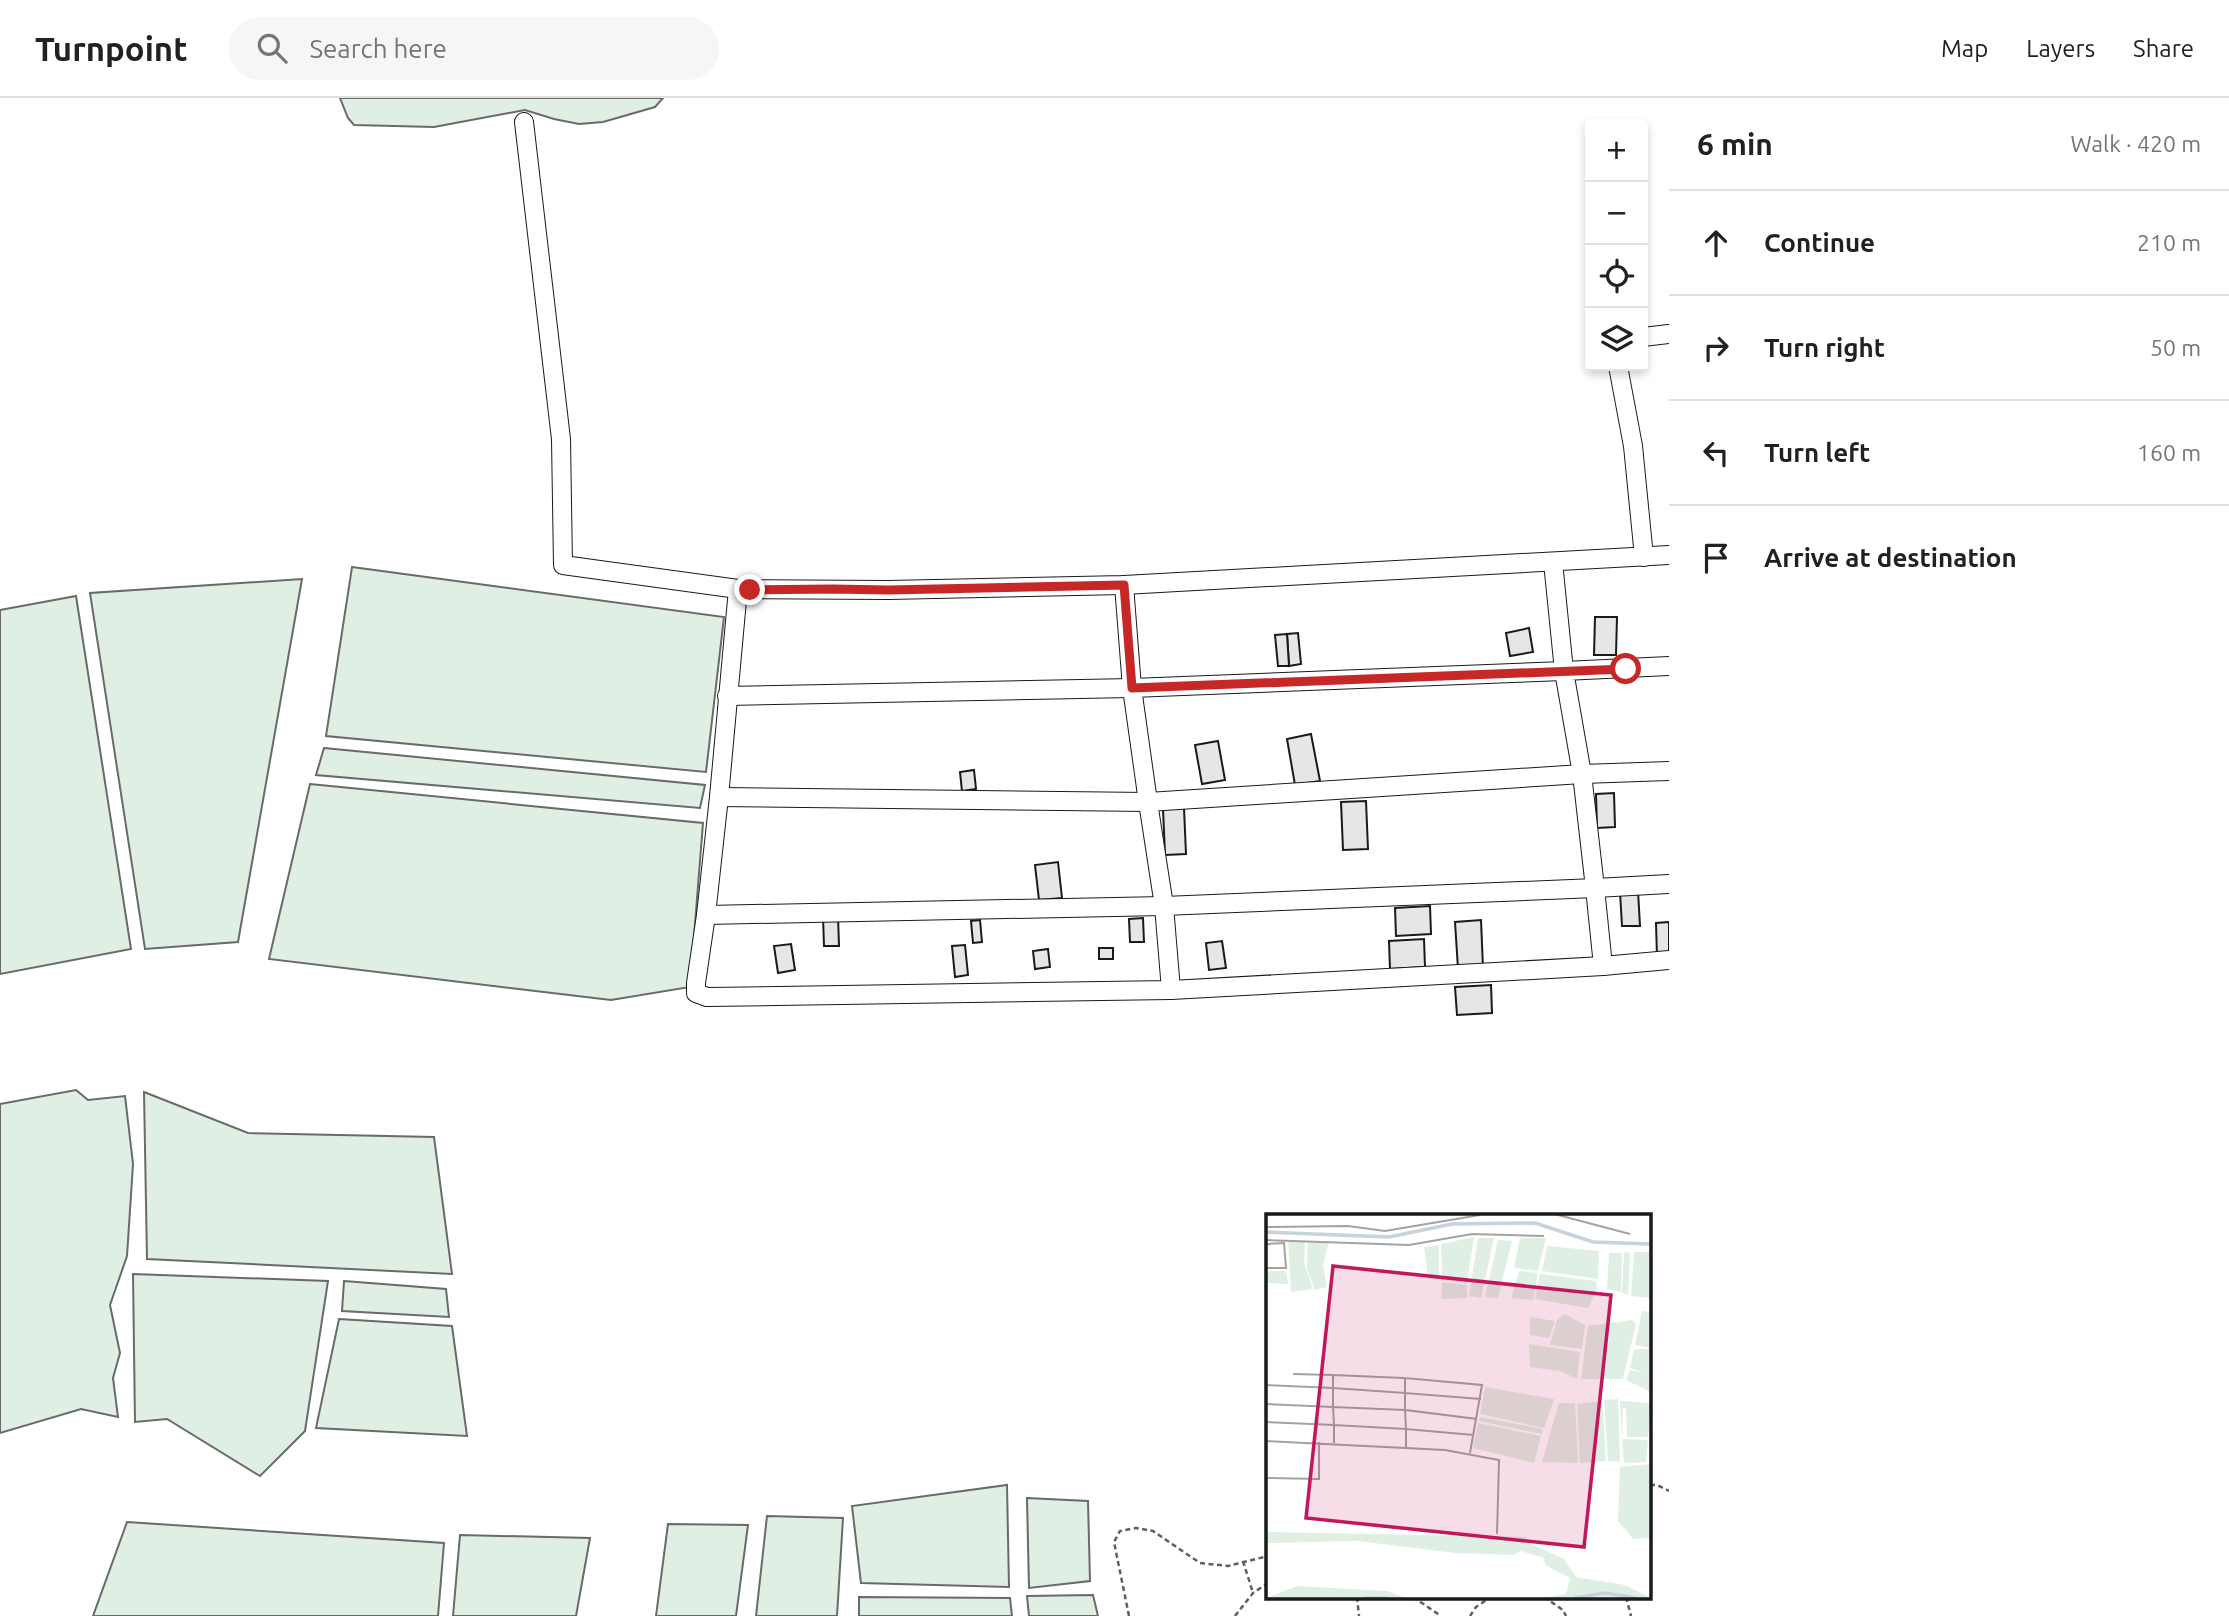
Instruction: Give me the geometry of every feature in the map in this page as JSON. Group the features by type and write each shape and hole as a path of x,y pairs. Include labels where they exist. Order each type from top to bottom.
{"street":[{"path":"524,122 561,439 563,565 738,589 888,590 1124,585 1669,555"},
{"path":"1648,336 1669,334"},
{"path":"1619,371 1633,446 1644,556"},
{"path":"1553,562 1564,671 1582,775 1602,966"},
{"path":"1124,585 1132,688 1164,906 1171,990"},
{"path":"738,589 719,797 696,993 707,997 1171,990 1669,960"},
{"path":"727,696 1132,688 1669,666"},
{"path":"719,797 1148,802 1669,771"},
{"path":"706,915 1164,906 1669,884"}],"path":[{"path":"1652,1485 1669,1491"},
{"path":"1129,1616 1114,1542 1120,1531 1136,1528 1153,1531 1200,1563 1228,1566 1266,1556"},
{"path":"1243,1561 1253,1593"},
{"path":"1235,1616 1253,1593 1266,1584"},
{"path":"1357,1598 1359,1616"},
{"path":"1414,1598 1441,1616"},
{"path":"1470,1616 1476,1607 1490,1598"},
{"path":"1545,1598 1563,1610 1566,1616"},
{"path":"1626,1598 1631,1616"}],"green space":[{"path":"340,98 663,98 655,107 603,122 579,124 525,110 434,127 354,125 348,118"},
{"path":"352,567 724,617 706,772 326,736"},
{"path":"302,579 238,942 145,949 90,593"},
{"path":"76,596 131,949 0,974 0,610"},
{"path":"324,748 705,785 700,808 316,775"},
{"path":"310,784 703,823 690,987 611,1000 269,959"},
{"path":"76,1090 88,1100 125,1096 133,1164 127,1256 110,1305 120,1353 113,1378 118,1417 81,1409 0,1433 0,1104"},
{"path":"144,1092 248,1133 434,1137 452,1274 147,1259"},
{"path":"133,1274 328,1281 305,1431 260,1476 167,1419 135,1422"},
{"path":"344,1281 446,1289 449,1317 342,1311"},
{"path":"339,1319 452,1326 467,1436 316,1428"},
{"path":"1007,1485 1009,1587 861,1583 852,1506"},
{"path":"1027,1498 1088,1501 1090,1581 1029,1588"},
{"path":"767,1516 843,1518 837,1616 756,1616"},
{"path":"127,1522 444,1543 438,1616 93,1616"},
{"path":"668,1524 748,1525 736,1616 656,1616"},
{"path":"460,1535 590,1538 576,1616 453,1616"},
{"path":"1093,1595 1098,1616 1029,1616 1027,1596"},
{"path":"859,1597 1010,1598 1012,1616 859,1616"}],"building":[{"path":"1595,617 1617,617 1616,655 1594,655"},
{"path":"1529,628 1533,652 1510,656 1506,633"},
{"path":"1298,633 1301,664 1289,666 1287,634"},
{"path":"1287,634 1289,666 1278,666 1275,635"},
{"path":"1311,734 1320,781 1295,785 1287,739"},
{"path":"1218,741 1225,780 1202,784 1195,745"},
{"path":"974,770 976,789 962,791 960,772"},
{"path":"1614,793 1615,827 1597,828 1596,794"},
{"path":"1366,801 1368,849 1343,850 1341,802"},
{"path":"1184,808 1186,854 1165,855 1163,809"},
{"path":"1058,862 1062,898 1039,900 1035,865"},
{"path":"1638,891 1640,926 1622,926 1620,892"},
{"path":"1430,906 1431,934 1396,936 1395,908"},
{"path":"838,916 839,946 824,946 823,917"},
{"path":"1143,918 1144,942 1130,942 1129,919"},
{"path":"980,920 982,942 973,943 971,921"},
{"path":"1481,920 1483,968 1458,969 1455,922"},
{"path":"1669,922 1669,956 1657,957 1656,923"},
{"path":"1424,939 1425,967 1390,969 1389,941"},
{"path":"1222,941 1226,968 1209,970 1206,943"},
{"path":"791,944 795,970 778,973 774,946"},
{"path":"965,945 968,975 955,977 952,946"},
{"path":"1099,948 1113,948 1113,959 1099,959"},
{"path":"1048,949 1050,967 1035,969 1033,951"},
{"path":"1491,985 1492,1013 1457,1015 1455,987"}],"route":[{"path":"750,590 1124,585 1132,688 1626,669"}]}
